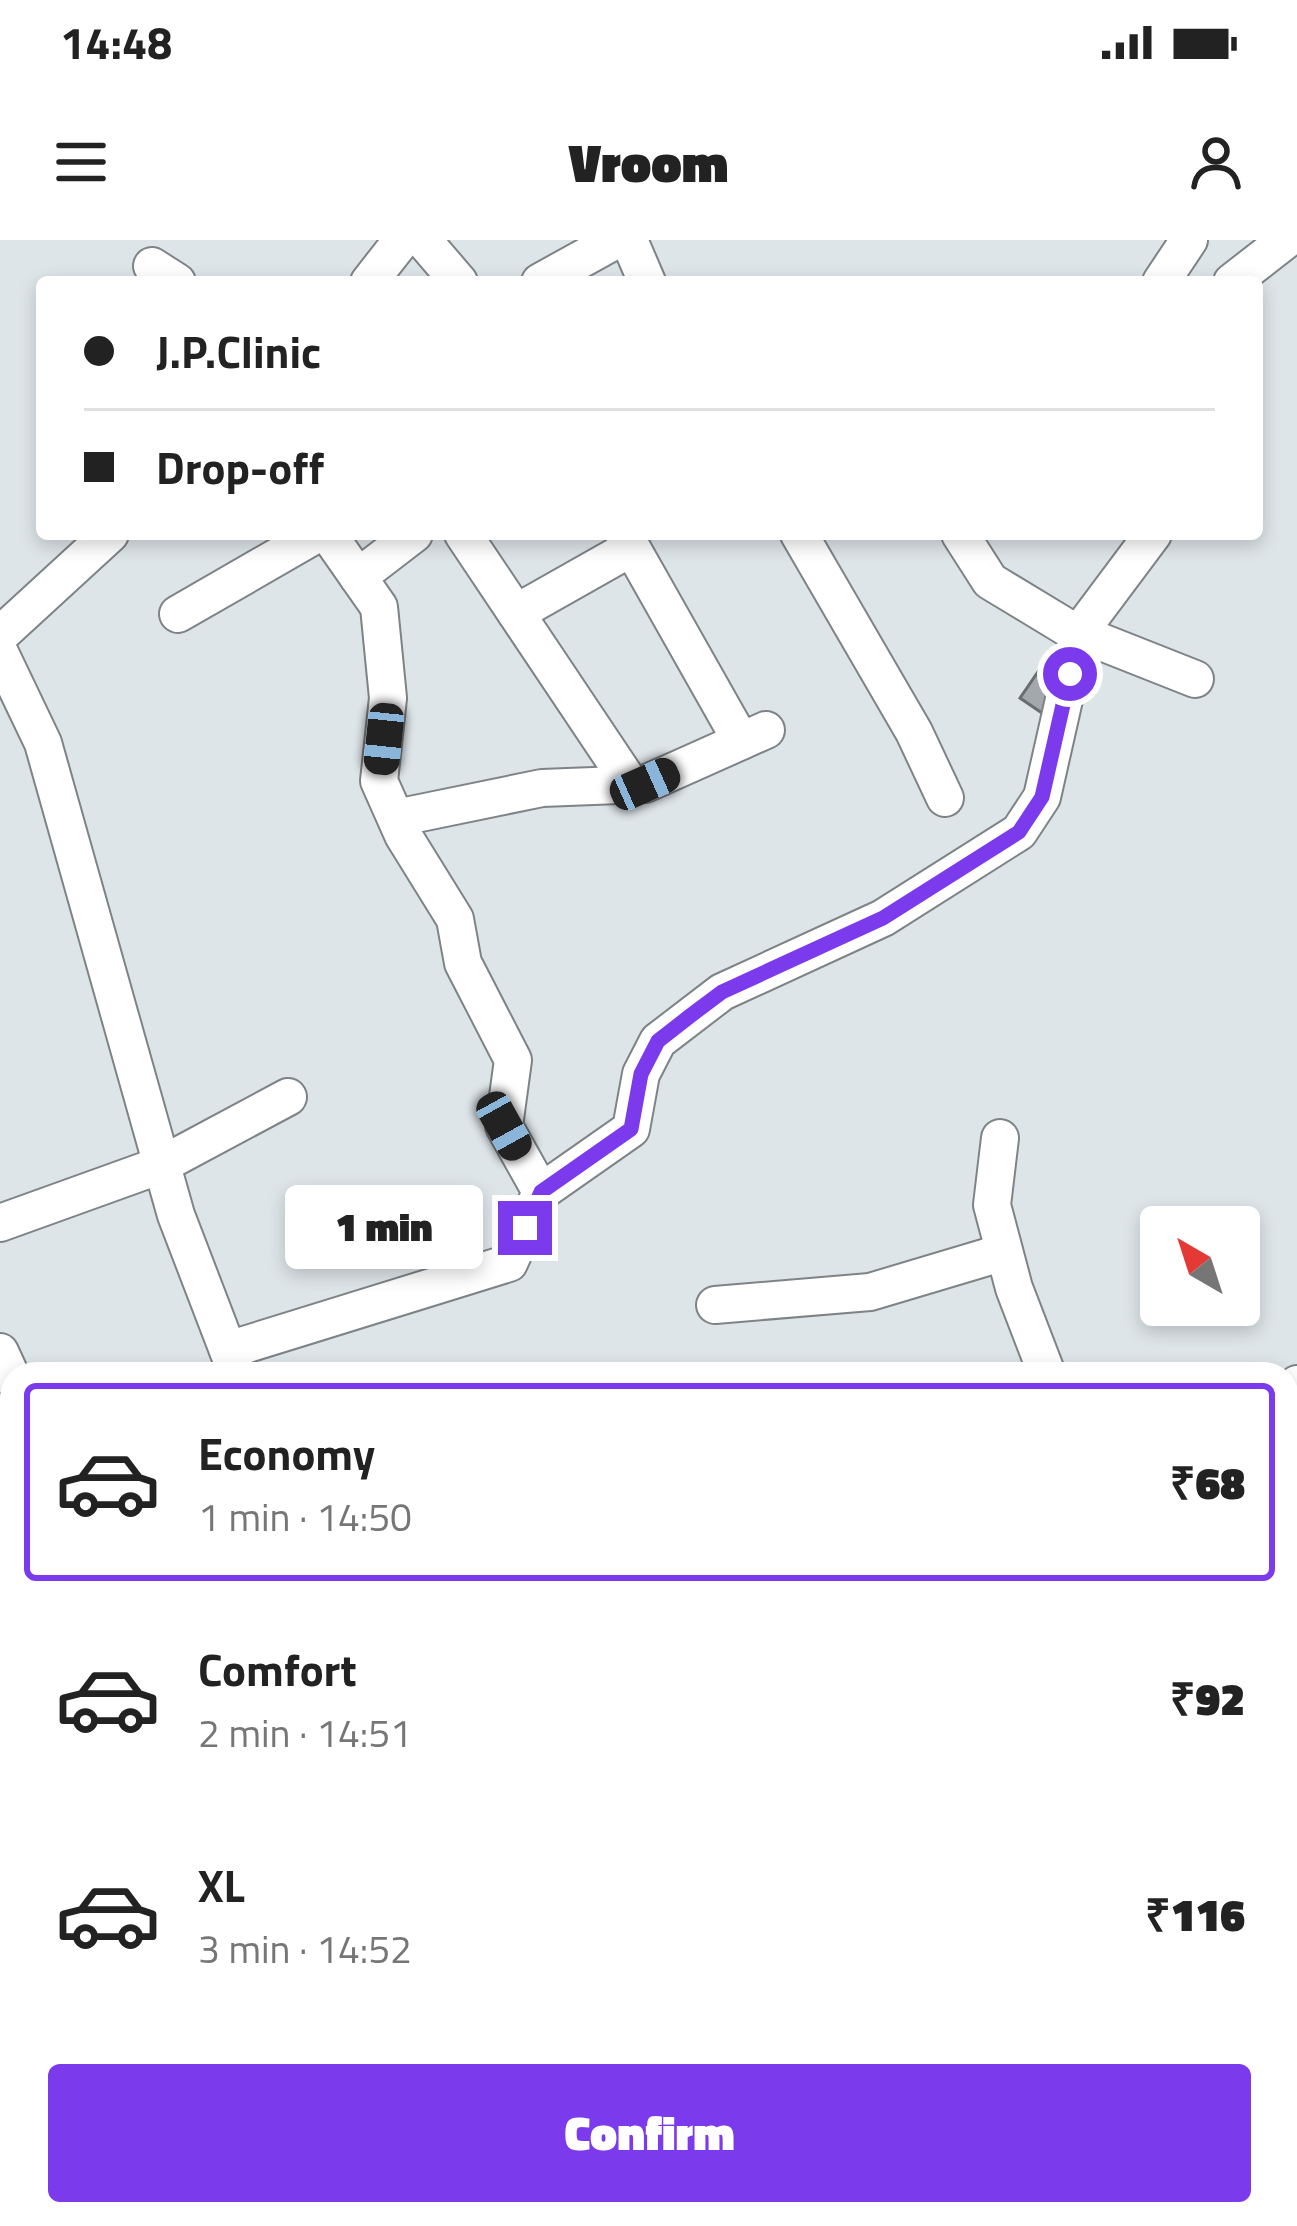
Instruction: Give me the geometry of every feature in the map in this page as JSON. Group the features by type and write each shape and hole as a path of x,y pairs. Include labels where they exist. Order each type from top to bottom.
{"street":[{"path":"375,276 402,240"},
{"path":"423,240 454,276"},
{"path":"551,276 616,240"},
{"path":"629,240 644,276"},
{"path":"1165,276 1189,240"},
{"path":"1240,276 1286,240"},
{"path":"0,635 103,540"},
{"path":"178,614 307,540"},
{"path":"332,540 379,607 388,698 379,781 455,919 463,963 513,1060 504,1126 541,1192"},
{"path":"358,577 406,540"},
{"path":"467,540 631,784"},
{"path":"803,540 914,733 945,798"},
{"path":"964,540 990,581 1079,633 1195,679"},
{"path":"0,653 43,743 161,1165 232,1362 509,1263 541,1192 631,1129 641,1074 658,1041 706,1004 883,918 1019,832 1042,797 1079,633 1149,540"},
{"path":"396,818 542,788 645,784 753,736 627,541 516,613"},
{"path":"0,1222 161,1165 288,1097"},
{"path":"1000,1138 992,1205 1044,1362"},
{"path":"715,1305 870,1292 1004,1252"}],"building":[{"path":"1046,660 1087,688 1061,726 1020,698"}],"route":[{"path":"525,1228 541,1192 631,1129 641,1074 658,1041 722,992 883,918 1019,832 1042,797 1070,674"}]}
